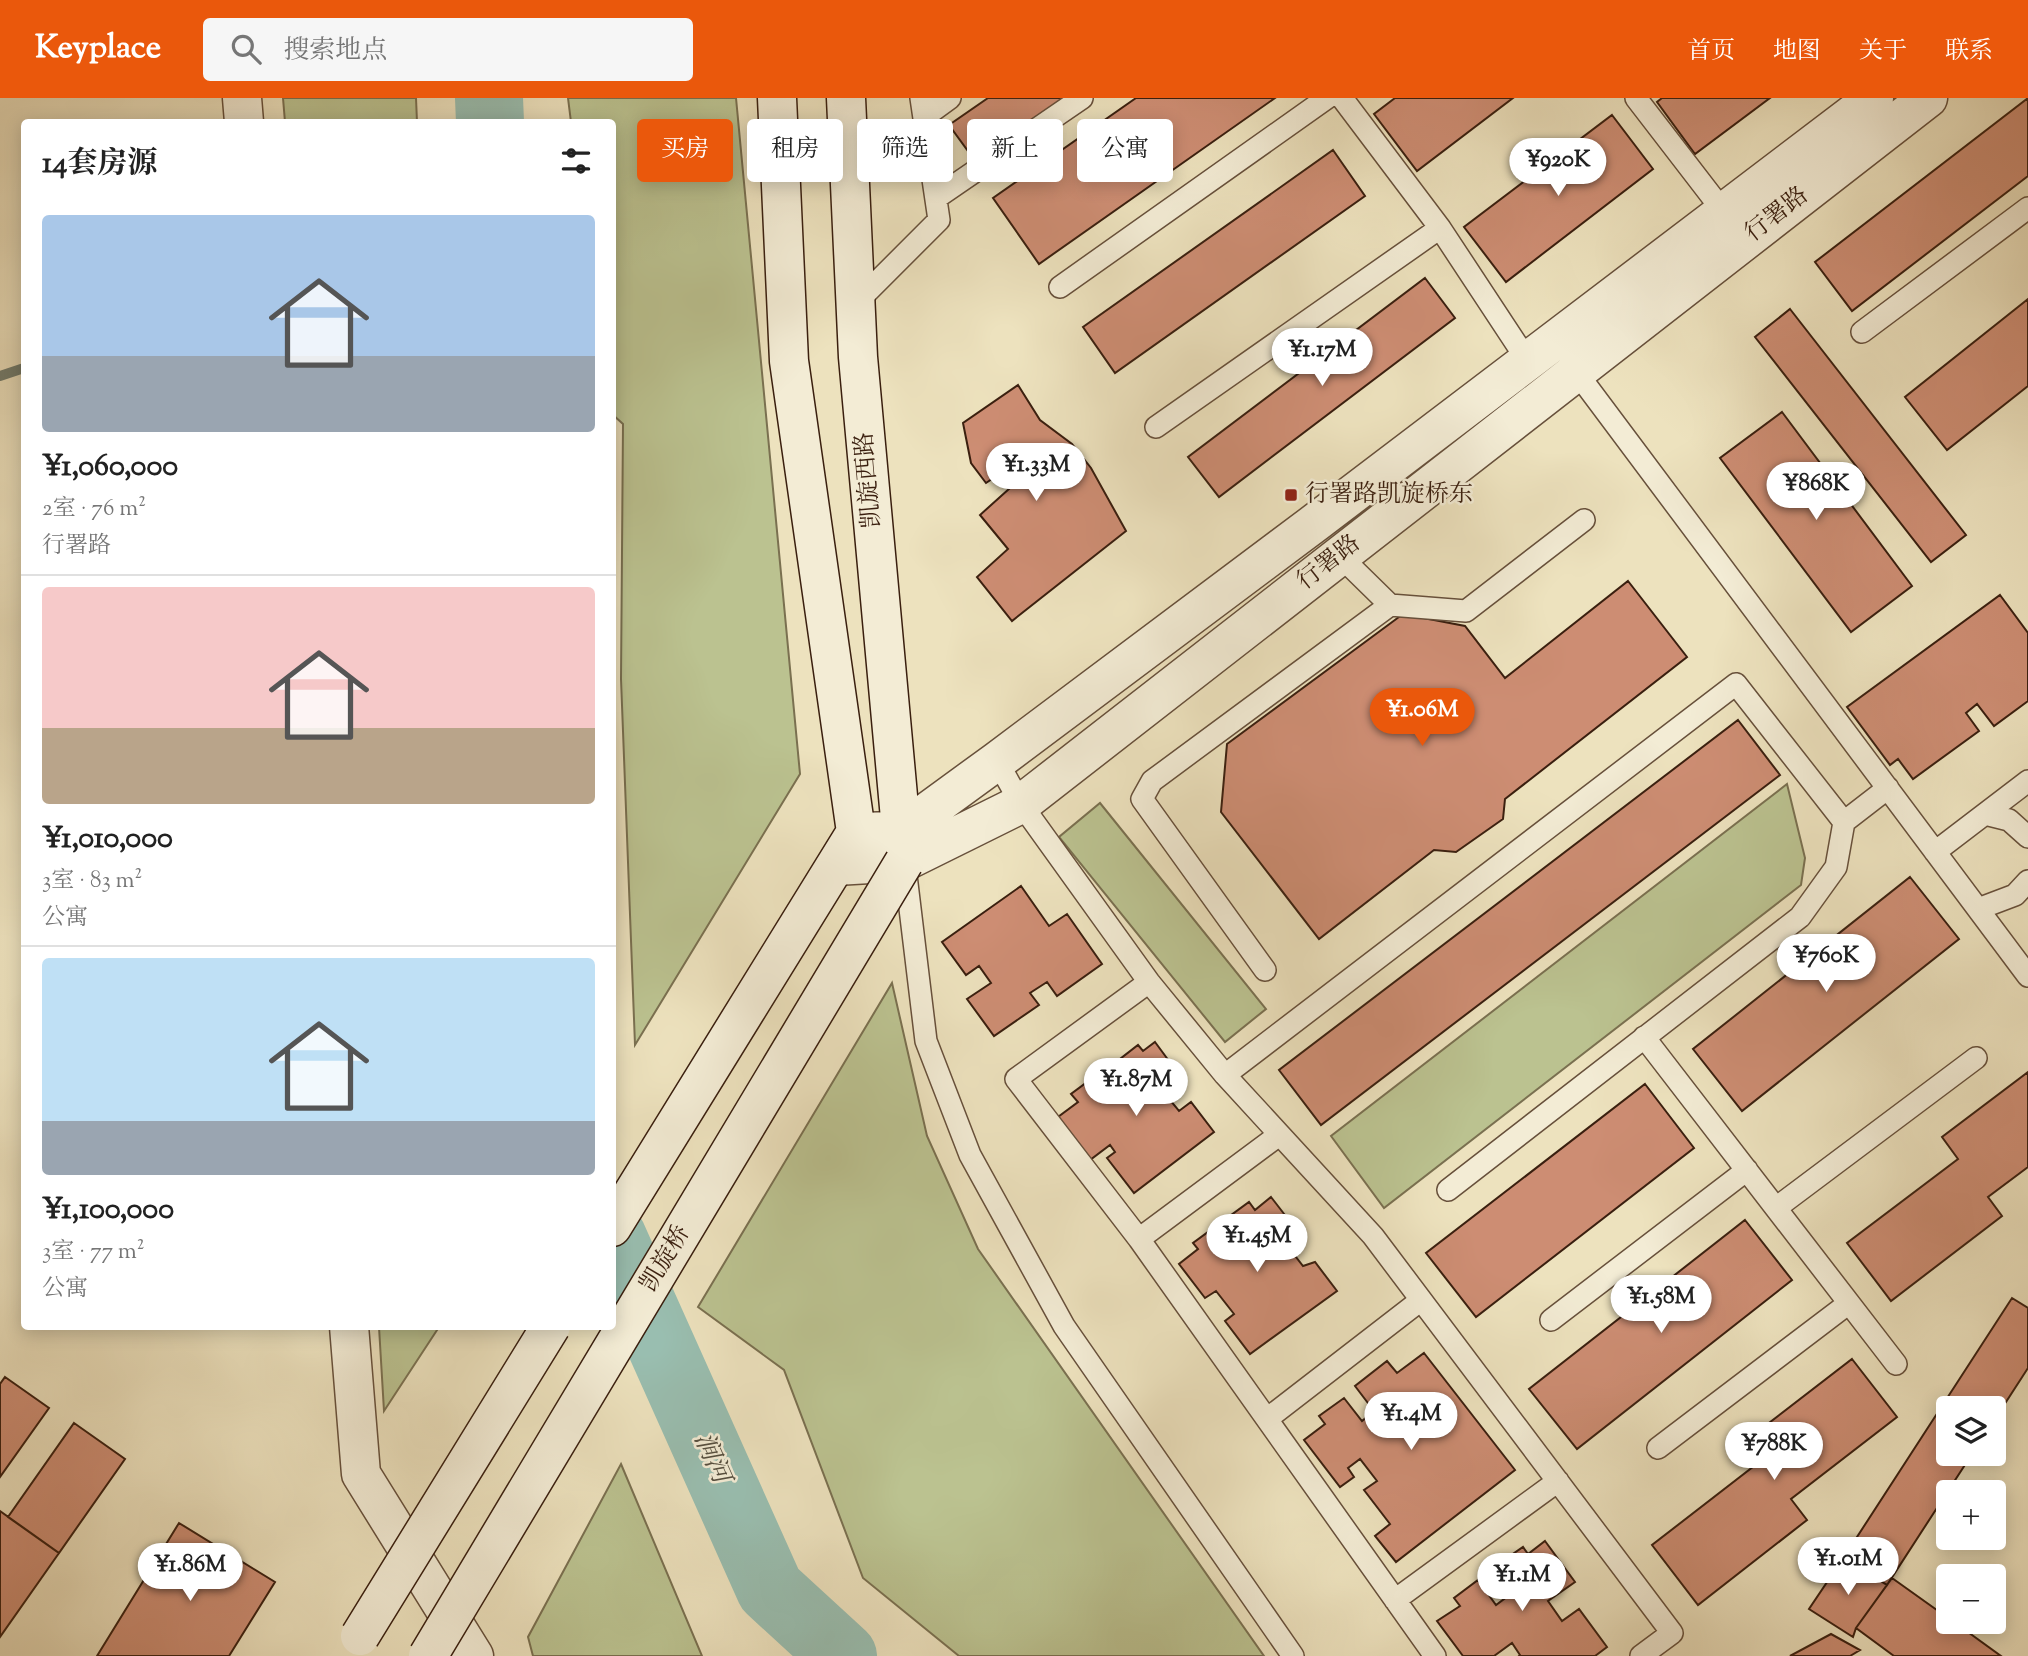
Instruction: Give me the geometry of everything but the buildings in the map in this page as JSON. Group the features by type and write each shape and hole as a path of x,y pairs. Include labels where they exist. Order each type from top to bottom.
{"main road":[{"path":"243,98 244,119"},
{"path":"616,1221 856,832 789,362 777,98"},
{"name":"凯旋西路","path":"846,98 858,357 902,846"},
{"name":"行署路","path":"902,846 997,761 1874,98"},
{"name":"行署路","path":"836,866 1021,804 1928,98"},
{"name":"行署路","path":"856,832 902,846"},
{"name":"凯旋桥","path":"428,1656 902,846"},
{"path":"349,1330 361,1474 474,1656"},
{"path":"354,1646 549,1330"}],"lane":[{"path":"856,303 939,220 923,108 950,98"},
{"path":"936,198 1082,98"},
{"path":"1060,287 1327,98"},
{"path":"1342,98 1440,228 1540,350 1575,373 2028,976"},
{"path":"1636,98 1723,211"},
{"path":"1862,332 2028,208"},
{"path":"1156,428 1440,228"},
{"path":"1265,970 1142,799 1152,781 1390,606 1466,611 1584,520"},
{"path":"1339,555 1390,606"},
{"path":"1225,1075 1735,684 1844,822"},
{"path":"997,761 1021,804 1149,982 1225,1075 1373,1236 1672,1633 1641,1656"},
{"path":"1935,852 2028,781"},
{"path":"1448,1190 1800,917 1836,867 1844,822 1888,788"},
{"path":"1985,814 2009,820 2028,837"},
{"path":"902,846 926,1041 970,1155 1064,1326 1293,1656"},
{"path":"1978,909 2015,895 2028,881"},
{"path":"1149,982 1016,1079 1139,1239 1435,1656"},
{"path":"1644,1037 1896,1364"},
{"path":"1776,1208 1976,1058"},
{"path":"1139,1239 1279,1135"},
{"path":"1551,1320 1747,1170"},
{"path":"1266,1419 1421,1300"},
{"path":"1658,1448 1849,1303"},
{"path":"1395,1600 1558,1481"}],"green space":[{"path":"283,98 416,98 417,119 285,119"},
{"path":"568,98 736,98 800,774 635,1045 621,679 623,424 616,418 616,119 571,119"},
{"path":"1787,784 1805,858 1801,885 1384,1208 1331,1136"},
{"path":"1100,803 1266,1009 1225,1042 1059,837"},
{"path":"892,983 927,1136 978,1249 1264,1656 959,1656 863,1578 784,1370 698,1307"},
{"path":"379,1330 437,1330 384,1411"},
{"path":"621,1464 702,1656 533,1656 528,1637"}],"waterway":[{"name":"涧河","path":"489,98 490,119"},
{"path":"0,376 21,369"},
{"name":"涧河","path":"616,1245 770,1589 843,1656"}],"place":[{"name":"行署路凯旋桥东","path":"1291,495"}]}
